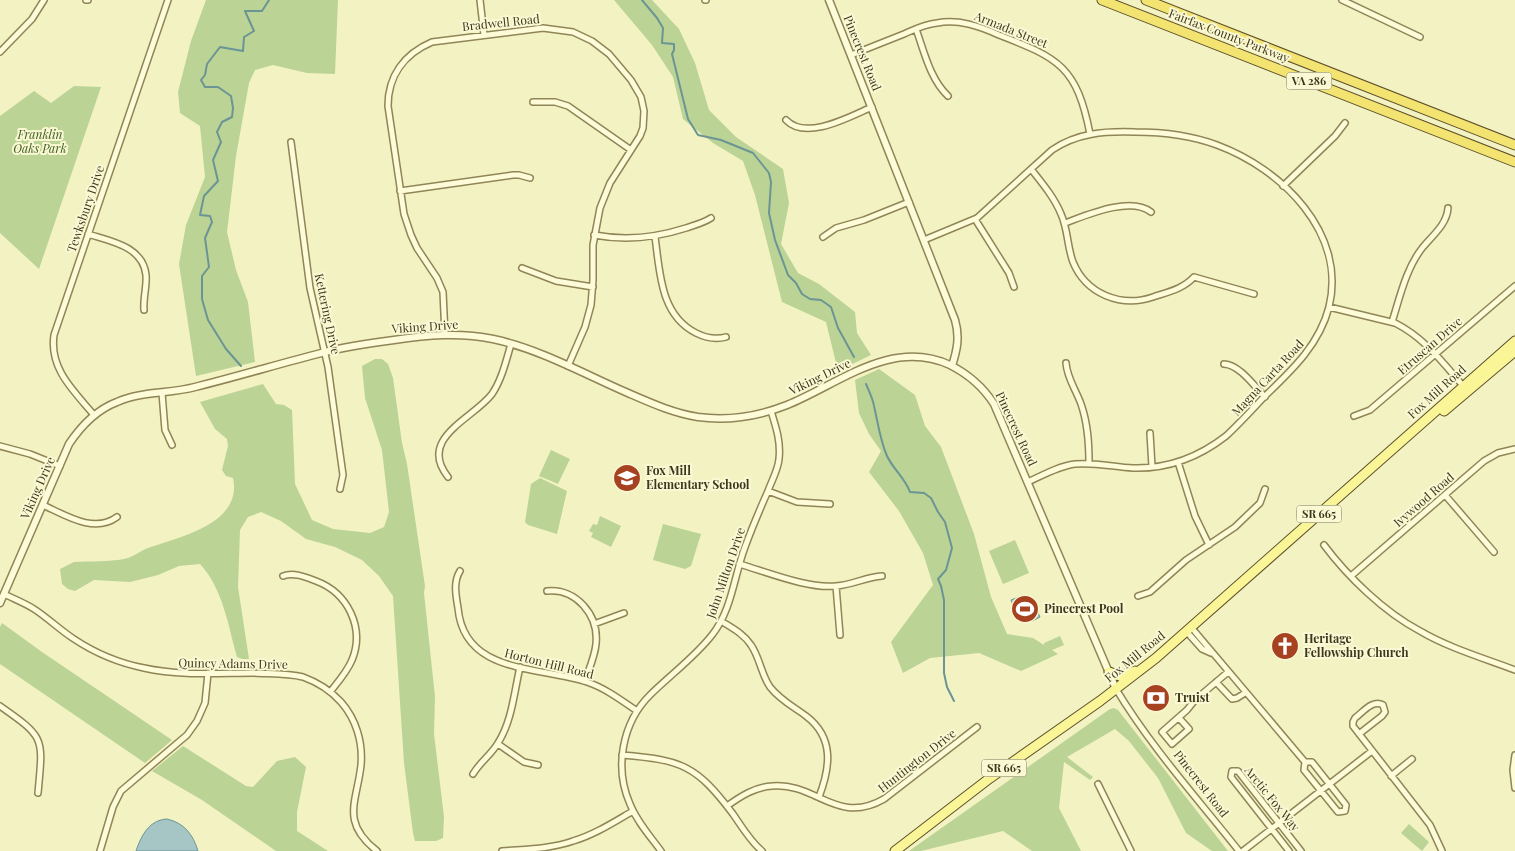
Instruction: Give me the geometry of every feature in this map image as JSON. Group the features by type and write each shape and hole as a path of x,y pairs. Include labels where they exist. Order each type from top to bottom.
{"highway":[{"name":"Fairfax County Parkway","path":"1102,0 1515,162"},
{"name":"Fairfax County Parkway","path":"1146,0 1515,144"}],"main road":[{"name":"Fox Mill Road","path":"895,851 990,778 1144,667 1465,388 1515,341"},
{"name":"Fox Mill Road","path":"1465,388 1515,351"},
{"path":"1109,672 1120,676 1144,667"}],"street":[{"path":"0,52 32,19 44,0"},
{"name":"Tewksbury Drive","path":"94,415 59,371 53,348 54,335 168,0"},
{"path":"480,0 484,35"},
{"name":"Pinecrest Road","path":"829,0 957,324 958,344 952,366 982,388 1000,416 1116,689 1185,784 1241,851"},
{"path":"1342,0 1420,37"},
{"name":"Armada Street","path":"851,54 928,24 944,22 968,23 1025,44 1045,54 1060,65 1075,84 1084,104 1090,134"},
{"name":"Bradwell Road","path":"445,334 443,292 437,278 422,257 411,235 404,214 388,106 389,90 396,72 405,59 423,46 443,40 543,28 573,32 601,47 638,89 643,104 642,128 605,195 594,235 593,287 588,316 568,366"},
{"path":"916,29 935,78 948,96"},
{"path":"533,102 555,102 568,106 631,150"},
{"path":"786,120 799,128 813,129 872,107"},
{"path":"1283,186 1335,136 1345,123"},
{"name":"Magna Carta Road","path":"924,240 975,219 1057,146 1070,140 1090,134 1160,132 1198,139 1216,145 1244,157 1270,174 1304,207 1326,243 1332,272 1329,307 1316,340 1296,366 1231,431 1214,444 1178,462 1152,467 1133,468 1089,464 1064,467 1028,482"},
{"name":"Kettering Drive","path":"291,142 310,288 325,352 343,475 340,489"},
{"path":"1030,169 1052,196 1065,223 1071,256 1079,273 1091,287 1111,298 1128,302 1148,299 1180,288 1194,277 1254,294"},
{"path":"400,191 513,175 530,178"},
{"path":"823,237 836,228 864,220 909,202"},
{"path":"1065,223 1103,210 1127,206 1138,206 1151,212"},
{"path":"1392,322 1413,262 1444,222 1448,208"},
{"path":"594,235 622,239 655,237 700,224 711,218"},
{"path":"975,219 1009,273 1014,287"},
{"path":"88,234 124,246 139,258 146,275 144,310"},
{"path":"655,237 664,291 671,312 684,326 700,336 715,339 726,337"},
{"path":"522,268 556,282 593,287"},
{"name":"Etruscan Drive","path":"1354,416 1370,410 1515,286"},
{"path":"1329,307 1392,322 1416,335 1465,388"},
{"name":"Viking Drive","path":"0,603 75,435 94,415 128,398 193,388 325,352 445,334 483,337 511,344 568,366 651,403 682,414 718,418 738,417 771,411 796,401 860,369 884,360 898,357 916,357 935,360 952,366"},
{"path":"448,477 439,461 439,449 452,428 480,406 493,392 502,374 511,344"},
{"path":"1066,363 1068,377 1086,420 1089,437 1089,464"},
{"path":"1224,364 1233,366 1265,397"},
{"path":"162,393 165,430 172,445"},
{"name":"John Milton Drive","path":"662,851 633,811 624,785 622,755 627,732 637,711 649,696 703,645 721,621 731,596 739,564 777,470 780,451 778,431 771,411"},
{"path":"1150,433 1152,467"},
{"path":"0,446 30,454 60,466"},
{"name":"Ivywood Road","path":"1351,576 1488,458 1498,453 1515,449"},
{"path":"1178,462 1195,516 1209,545"},
{"path":"1138,596 1150,592 1172,571 1222,537 1246,517 1260,503 1265,490"},
{"path":"768,491 797,502 830,504"},
{"path":"1445,495 1494,552"},
{"path":"43,505 92,524 107,523 117,517"},
{"path":"1324,545 1341,566 1390,612 1419,631 1515,670"},
{"path":"739,564 807,584 836,586 869,577 882,576"},
{"name":"Horton Hill Road","path":"460,571 456,584 460,621 468,638 487,656 503,664 585,681 602,688 637,711"},
{"path":"283,576 296,574 329,587 342,598 352,615 356,632 355,651 348,669 330,692"},
{"path":"836,586 840,635"},
{"path":"547,591 561,591 577,599 588,611 594,624 596,645 585,681"},
{"name":"Quincy Adams Drive","path":"4,594 33,609 86,646 120,661 161,671 208,674 292,675 312,681 330,692 347,710 359,736 361,764 354,798 354,815 361,836 377,851"},
{"path":"594,624 624,613"},
{"path":"721,621 737,630 750,644 765,678 778,696 811,720 821,733 826,744 828,761 825,780 819,797"},
{"path":"1188,629 1212,653 1304,762 1304,770 1338,812 1345,811 1346,805 1312,762 1304,762"},
{"path":"473,774 481,762 498,744 508,724 520,667"},
{"path":"1179,718 1190,729 1172,744 1162,732 1228,672"},
{"path":"100,851 113,807 121,791 187,735 198,720 204,703 208,674"},
{"path":"1216,682 1232,699 1245,693"},
{"path":"1359,734 1382,716 1385,712 1383,705 1374,703 1354,720 1353,726 1359,734 1391,776 1430,825 1442,851"},
{"path":"0,706 27,725 37,736 41,749 38,793"},
{"name":"Huntington Drive","path":"727,806 754,790 773,786 798,788 834,804 852,808 877,804 977,727"},
{"path":"498,744 524,762 538,765"},
{"path":"1241,851 1372,751"},
{"path":"622,755 663,760 684,767 708,783 762,851"},
{"path":"1515,755 1513,770 1515,788"},
{"path":"1391,776 1412,759"},
{"name":"Arctic Fox Way","path":"1289,851 1231,777 1232,771 1238,771 1301,851"},
{"path":"1098,784 1131,851"},
{"path":"502,851 548,847 571,842 583,838 633,811"}],"green space":[{"path":"206,0 338,0 335,74 307,73 273,65 255,70 249,83 236,156 227,232 236,270 248,302 255,362 196,376 179,264 186,225 205,177 200,126 180,113 178,92 191,41"},
{"path":"614,0 652,0 679,29 695,63 709,110 736,137 783,169 789,203 781,244 798,273 819,284 855,312 857,333 871,355 838,371 826,322 782,302 755,195 743,161 713,143 683,119 673,77 652,45"},
{"name":"Franklin Oaks Park","path":"74,86 101,87 39,269 0,233 0,116 34,91 51,103"},
{"path":"375,359 382,359 388,364 393,378 425,586 424,593 435,697 434,734 444,817 443,838 436,841 415,841 413,833 404,763 393,596 379,576 362,560 335,547 306,539 281,521 261,512 248,517 240,530 238,587 249,659 237,657 219,596 208,574 200,564 179,566 158,575 130,582 94,580 75,591 68,589 62,584 60,569 74,562 112,561 127,558 148,548 191,533 219,517 228,507 233,494 233,478 226,476 222,470 228,446 227,439 215,429 200,402 263,384 276,404 284,405 292,410 295,484 312,520 333,529 370,533 384,527 389,512 382,450 365,398 362,366"},
{"path":"879,369 915,395 925,426 941,447 974,534 991,597 1007,634 1033,638 1044,645 1044,643 1060,636 1064,645 1052,650 1058,654 1021,671 979,653 930,658 903,673 891,642 933,585 923,553 899,511 869,472 881,451 869,434 859,413 855,380"},
{"path":"551,450 570,459 558,484 539,476"},
{"path":"540,478 567,491 557,534 528,525 525,522 531,484"},
{"path":"600,516 621,526 611,547 591,537 593,533 589,531 593,524 597,525"},
{"path":"663,524 701,534 691,566 685,569 653,560"},
{"path":"1015,540 1029,573 1003,584 989,551"},
{"path":"2,623 172,740 145,763 0,664 0,627"},
{"path":"1110,709 1118,710 1228,851 1212,851 1186,833 1158,778 1129,741 1115,729 1067,757 1093,777 1090,780 1064,762 1059,808 1081,851 1032,851 1003,831 921,851 909,851"},
{"path":"183,746 246,786 253,787 277,761 295,757 306,767 297,812 297,831 328,851 276,851 202,800 152,771"},
{"path":"1409,824 1429,842 1422,851 1401,833"}],"water":[{"name":"Pinecrest Pool","path":"1019,597 1022,604 1032,600 1040,617 1032,621 1028,613 1018,617 1011,600"},
{"path":"167,819 178,823 187,830 198,851 136,851 140,840 147,830 155,822"}],"waterway":[{"path":"241,366 226,349 208,320 202,299 202,276 209,267 205,238 212,222 210,216 200,215 204,196 218,181 213,160 221,142 217,132 222,122 232,117 233,108 231,96 218,87 205,87 201,80 205,75 207,64 220,47 243,51 244,37 254,31 245,11 262,11 269,0"},
{"path":"642,0 663,28 662,43 674,44 672,54 688,119 698,135 721,140 753,153 769,173 771,182 769,213 775,240 788,275 796,283 802,294 810,299 821,300 831,307 838,328 854,357"},
{"path":"866,384 873,401 887,456 910,492 924,493 931,498 945,522 952,548 946,570 938,579 944,600 944,673 947,687 954,701"}],"place":[{"name":"Fox Mill Elementary School","path":"627,478"},
{"name":"Pinecrest Pool","path":"1025,609"},
{"name":"Heritage Fellowship Church","path":"1285,646"},
{"name":"Truist","path":"1156,698"}]}
